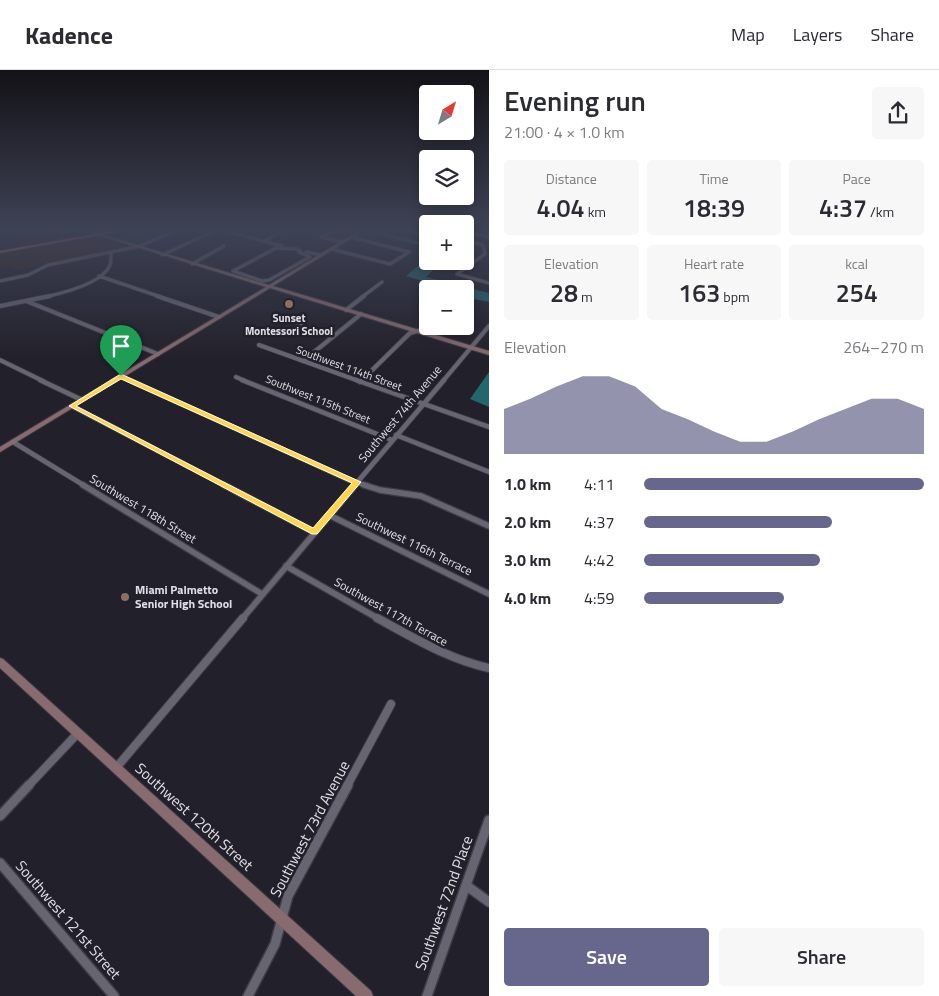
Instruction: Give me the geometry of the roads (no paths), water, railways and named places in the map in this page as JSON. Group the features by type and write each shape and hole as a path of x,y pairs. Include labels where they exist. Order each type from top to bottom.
{"street":[{"path":"0,281 32,273"},
{"path":"0,306 70,290 102,273"},
{"path":"223,273 489,353"},
{"path":"241,273 267,281 280,273"},
{"path":"0,450 292,273"},
{"path":"458,273 489,283"},
{"path":"99,276 219,317"},
{"path":"346,310 382,282"},
{"path":"26,301 158,354"},
{"path":"303,361 361,314"},
{"path":"298,325 333,337"},
{"name":"Southwest 74th Avenue","path":"116,768 489,326"},
{"path":"360,382 410,334 419,329"},
{"name":"Southwest 114th Street","path":"259,345 489,427"},
{"path":"0,360 82,400"},
{"path":"121,376 357,482 380,490 421,496 489,526"},
{"name":"Southwest 115th Street","path":"236,377 394,438 489,472"},
{"path":"72,406 314,532"},
{"name":"Southwest 118th Street","path":"13,442 262,594"},
{"name":"Southwest 116th Terrace","path":"329,515 489,594"},
{"name":"Southwest 117th Terrace","path":"286,566 430,648 463,662 489,668"},
{"name":"Southwest 120th Street","path":"0,662 366,996"},
{"name":"Southwest 73rd Avenue","path":"248,996 276,944 288,896 391,704"},
{"path":"0,816 78,733"},
{"name":"Southwest 72nd Place","path":"427,996 489,820"},
{"name":"Southwest 121st Street","path":"0,863 114,996"},
{"path":"467,886 489,902"}],"water":[{"path":"409,273 430,273 426,277 438,280 420,280 406,276"},
{"path":"474,289 489,293 489,302 474,299"},
{"path":"489,372 489,407 470,399"}],"place":[{"name":"Sunset Montessori School","path":"289,304"},
{"name":"Miami Palmetto Senior High School","path":"125,597"}]}
